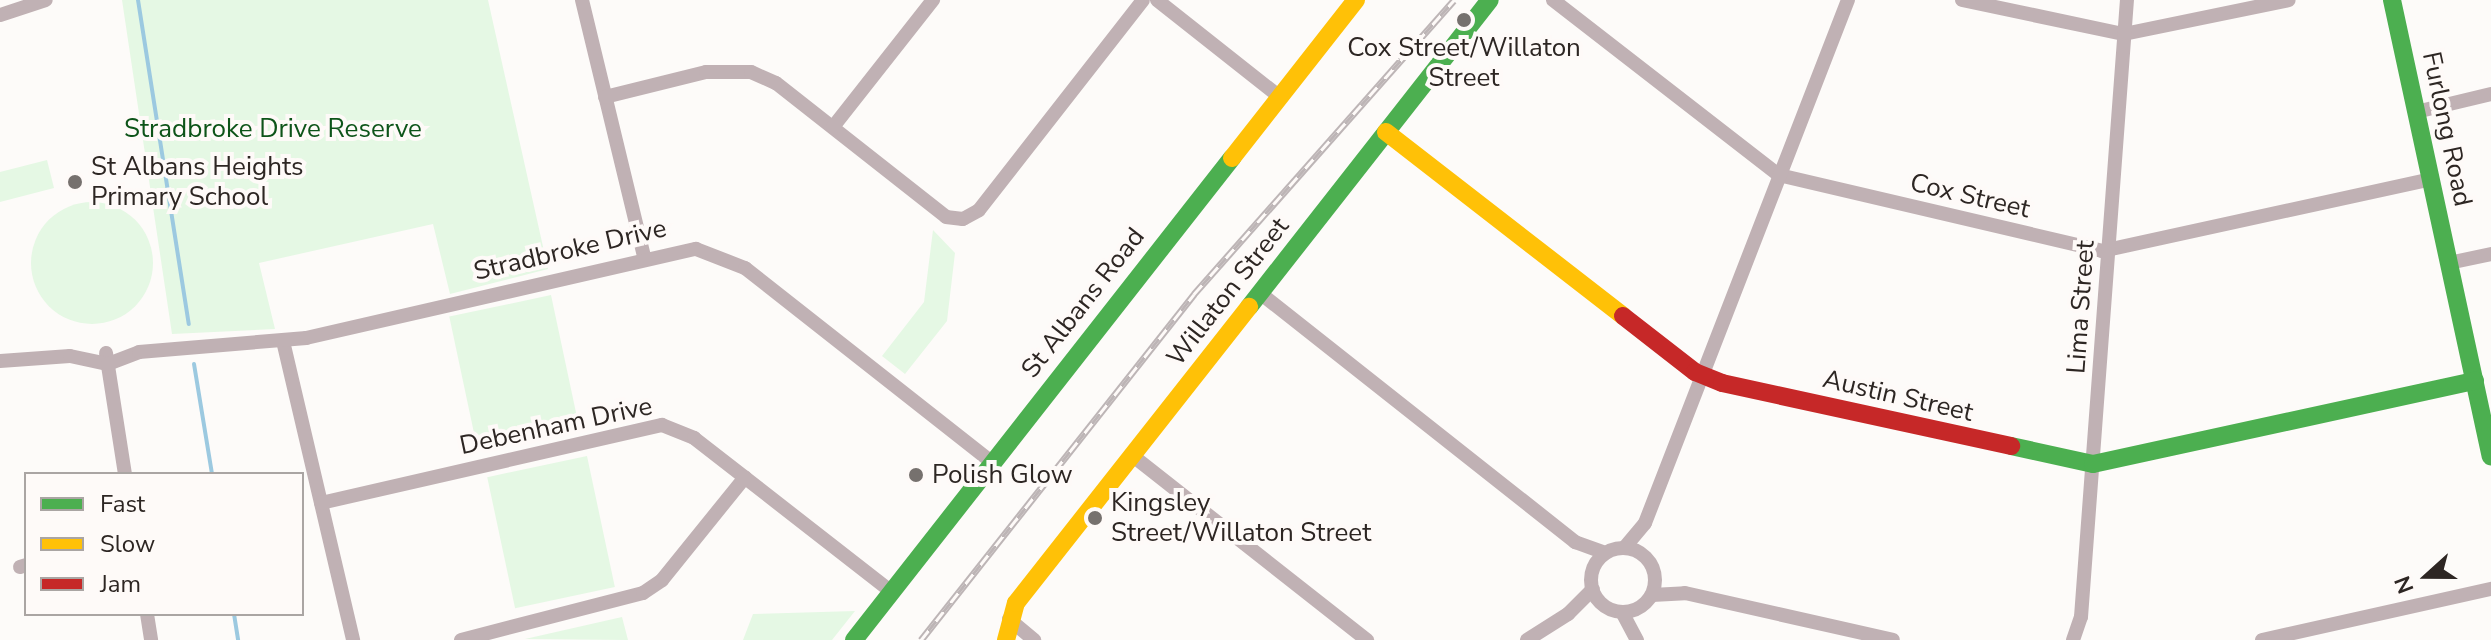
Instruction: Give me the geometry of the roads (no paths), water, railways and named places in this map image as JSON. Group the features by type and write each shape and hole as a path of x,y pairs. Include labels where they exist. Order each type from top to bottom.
{"street":[{"path":"0,15 46,0"},
{"path":"582,0 644,257"},
{"path":"833,127 933,0"},
{"path":"605,97 729,69 776,83 946,217 963,219 979,210 1143,0"},
{"path":"1157,0 1280,97"},
{"name":"St Albans Road","path":"854,640 1356,0"},
{"name":"Willaton Street","path":"1009,619 1490,0"},
{"name":"Cox Street","path":"1553,0 1779,175 2109,250 2431,179"},
{"path":"1655,575 1652,595 1639,608 1622,612 1601,603 1593,589 1594,567 1605,553 1625,547 1645,523 1848,0"},
{"path":"1962,0 2124,34 2289,0"},
{"name":"Lima Street","path":"2073,640 2081,617 2127,0"},
{"name":"Furlong Road","path":"2392,0 2491,456"},
{"path":"2416,112 2491,94"},
{"name":"Austin Street","path":"1386,132 1702,377 2093,464 2475,381"},
{"name":"Stradbroke Drive","path":"0,361 70,356 107,359 139,352 283,341 685,248 727,257 993,463"},
{"path":"2449,263 2491,254"},
{"path":"1260,293 1575,542 1594,567"},
{"path":"283,341 353,640"},
{"path":"107,359 125,472"},
{"name":"Debenham Drive","path":"321,503 650,425 686,432 892,592"},
{"path":"1133,456 1367,640"},
{"path":"461,640 643,593 670,572 745,477"},
{"path":"1645,523 1645,556 1655,575 1685,593 1856,636 1893,640"},
{"path":"1575,542 1605,553"},
{"path":"1625,547 1645,556"},
{"path":"1527,640 1568,614 1593,589"},
{"path":"2262,640 2288,637 2491,589"},
{"path":"1652,595 1685,593"},
{"path":"1568,614 1601,603"},
{"path":"1636,638 1639,608"},
{"path":"1622,612 1636,638"},
{"path":"147,616 151,640"},
{"name":"Lima Street","path":"2081,617 2086,640"},
{"path":"1006,640 1009,619"},
{"path":"1009,619 1034,640"}],"waterway":[{"path":"138,0 189,324"},
{"path":"194,364 212,472"},
{"path":"234,616 238,640"}],"railway":[{"path":"921,640 1194,294 1454,0"}],"place":[{"name":"Cox Street/Willaton Street","path":"1464,20"},
{"name":"St Albans Heights Primary School","path":"75,182"},
{"name":"Polish Glow","path":"916,475"},
{"name":"Kingsley Street/Willaton Street","path":"1095,518"}],"park label":[{"name":"Stradbroke Drive Reserve","path":"273,129"}]}
